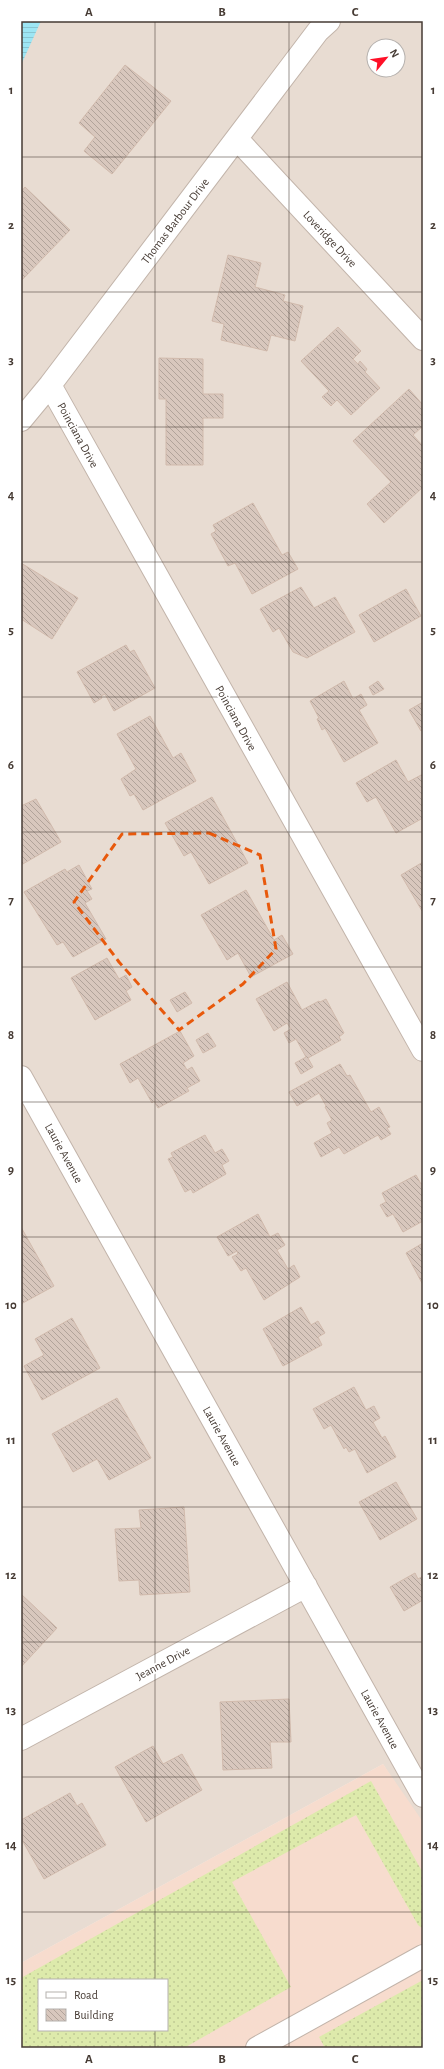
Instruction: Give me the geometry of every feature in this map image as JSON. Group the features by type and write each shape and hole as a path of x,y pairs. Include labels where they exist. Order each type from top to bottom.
{"street":[{"name":"Thomas Barbour Drive","path":"21,420 50,385 318,31 329,21"},
{"name":"Loveridge Drive","path":"237,139 423,339"},
{"name":"Poinciana Drive","path":"50,385 423,1050"},
{"name":"Laurie Avenue","path":"21,1077 423,1796"},
{"name":"Jeanne Drive","path":"21,1740 306,1586"},
{"path":"270,2045 423,1956"}],"highlighted area":[{"path":"209,833 260,855 276,949 243,984 179,1030 119,962 74,902 122,834"}],"shaded area":[{"path":"21,21 423,21 423,1826 383,1764 21,1963"},
{"path":"383,1764 423,1822 423,2048 21,2048 21,1963"}],"green space":[{"path":"371,1781 423,1873 423,1929 418,1925 356,1815 232,1882 291,1987 184,2048 21,2048 21,1978"},
{"path":"423,1980 423,2048 325,2048 319,2037"}],"water":[{"path":"21,21 41,21 21,65"}],"building":[{"path":"125,65 171,101 112,174 84,151 95,137 79,123"},
{"path":"25,187 70,230 21,281 21,192"},
{"path":"228,255 261,263 255,287 285,295 283,301 303,306 295,341 271,335 267,351 221,340 224,324 212,321"},
{"path":"338,327 361,351 353,359 358,364 360,361 367,369 365,372 380,388 351,415 337,400 331,406 322,397 329,391 301,361"},
{"path":"159,358 203,359 203,394 223,394 223,418 203,418 203,465 166,465 166,399 159,399"},
{"path":"409,389 423,405 423,426 413,435 423,446 423,487 384,523 367,504 391,482 353,441"},
{"path":"253,503 282,555 288,552 298,569 252,594 235,563 228,566 211,534 216,531 213,525"},
{"path":"21,563 78,598 52,639 21,619"},
{"path":"301,587 314,608 335,597 355,632 307,658 293,652 279,628 273,632 260,609"},
{"path":"406,589 421,616 374,642 359,615"},
{"path":"126,645 130,652 134,650 155,688 114,711 105,694 94,703 77,672"},
{"path":"344,681 353,699 361,694 367,705 359,710 378,743 344,762 325,728 322,730 317,719 319,718 310,701"},
{"path":"378,681 384,689 373,695 369,687"},
{"path":"423,702 423,730 421,731 409,710"},
{"path":"150,716 173,758 181,753 196,781 143,810 134,794 130,796 121,779 136,769 117,734"},
{"path":"396,760 408,782 423,774 423,818 396,833 376,797 367,802 356,783"},
{"path":"212,797 248,863 209,884 191,852 184,856 165,823"},
{"path":"36,799 61,842 21,865 21,806"},
{"path":"423,862 423,911 422,911 401,875"},
{"path":"79,865 92,889 87,891 92,899 85,903 106,939 73,957 63,942 57,945 24,892 65,869 67,872"},
{"path":"246,890 274,940 282,935 293,954 251,977 238,953 227,960 201,915"},
{"path":"107,958 119,979 126,975 132,987 126,991 131,1000 95,1020 71,978"},
{"path":"287,982 302,1010 326,999 344,1033 339,1037 341,1040 308,1058 313,1067 301,1074 295,1063 306,1057 296,1039 289,1043 284,1033 291,1029 287,1023 274,1031 256,999"},
{"path":"185,992 192,1003 177,1012 170,1000"},
{"path":"180,1031 194,1056 183,1063 187,1070 192,1067 200,1081 187,1088 189,1091 158,1108 154,1101 152,1103 138,1078 130,1083 120,1064"},
{"path":"208,1033 216,1046 203,1053 196,1040"},
{"path":"340,1064 347,1076 350,1075 371,1112 379,1107 390,1127 387,1128 391,1134 381,1140 378,1135 344,1154 339,1147 321,1157 314,1143 332,1133 327,1123 332,1120 325,1107 326,1106 319,1093 297,1106 289,1092"},
{"path":"205,1135 215,1153 222,1149 229,1161 222,1165 226,1174 193,1193 191,1189 185,1192 168,1159 173,1157 171,1153"},
{"path":"416,1175 421,1184 423,1183 423,1221 403,1232 393,1214 387,1217 380,1205 386,1202 382,1193"},
{"path":"258,1214 270,1237 278,1233 285,1245 277,1250 288,1269 294,1265 300,1277 264,1300 246,1268 241,1271 232,1257 238,1254 237,1251 228,1256 217,1237"},
{"path":"21,1227 54,1286 21,1304"},
{"path":"423,1243 423,1285 406,1253"},
{"path":"301,1307 311,1325 318,1321 325,1333 318,1337 322,1345 283,1366 263,1329"},
{"path":"72,1318 100,1368 42,1400 24,1366 44,1355 35,1339"},
{"path":"354,1387 366,1410 374,1406 380,1418 373,1422 382,1438 385,1436 396,1457 367,1473 355,1449 349,1452 346,1447 344,1449 331,1425 324,1429 313,1409"},
{"path":"117,1398 151,1458 109,1480 97,1459 73,1472 52,1434"},
{"path":"396,1482 417,1519 380,1540 359,1502"},
{"path":"184,1507 190,1592 140,1595 139,1580 119,1581 115,1529 141,1528 139,1510"},
{"path":"415,1573 418,1579 423,1576 423,1600 404,1611 390,1587"},
{"path":"21,1594 57,1628 21,1667"},
{"path":"289,1699 291,1742 270,1742 272,1768 223,1770 220,1702"},
{"path":"153,1746 163,1764 182,1754 202,1790 146,1822 115,1767"},
{"path":"70,1793 77,1806 82,1803 106,1845 44,1879 21,1838 21,1820"}]}
